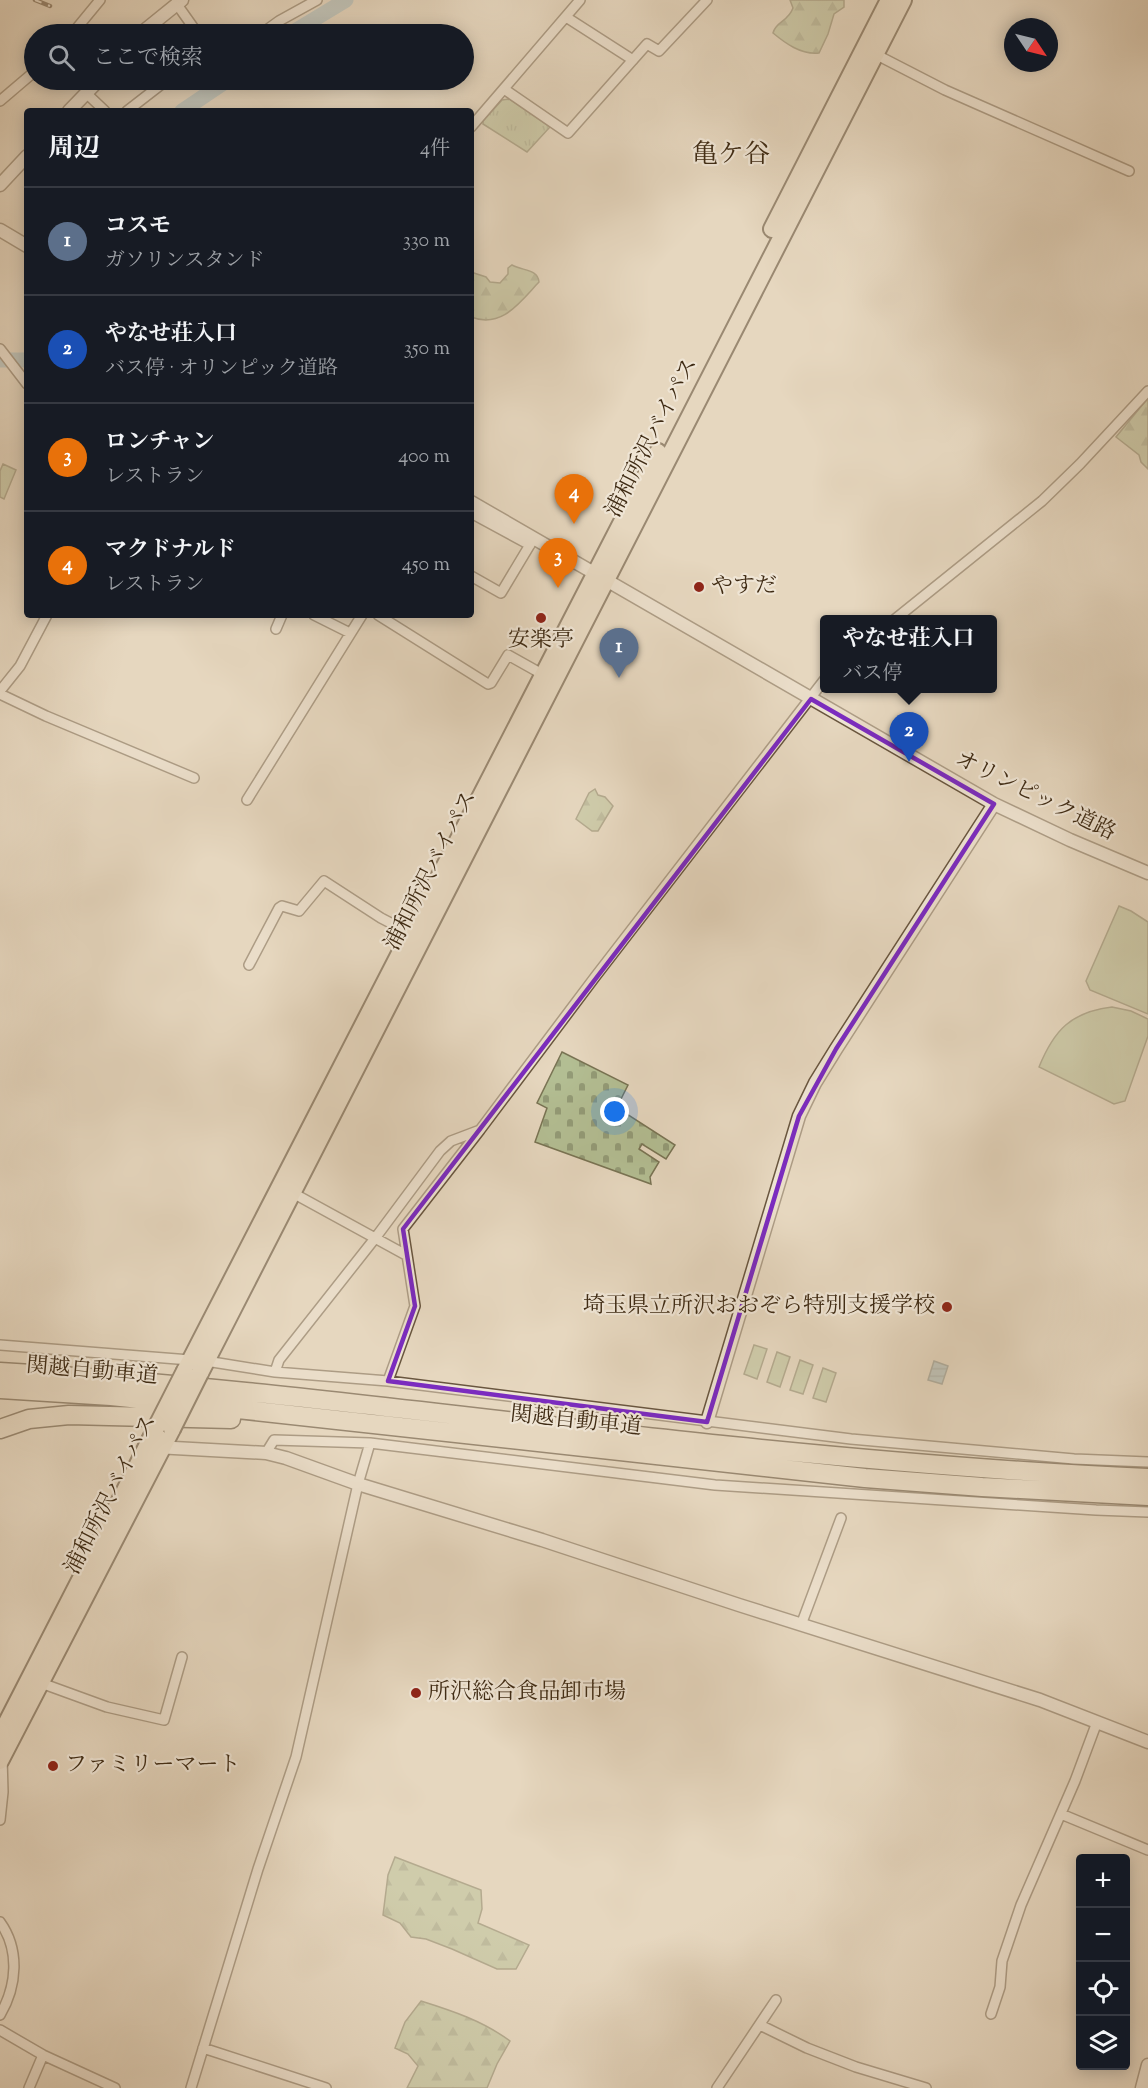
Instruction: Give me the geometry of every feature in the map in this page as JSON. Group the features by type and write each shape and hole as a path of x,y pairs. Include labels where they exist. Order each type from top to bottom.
{"highway":[{"name":"浦和所沢バイパス","path":"195,1366 291,1192 889,0"},
{"name":"浦和所沢バイパス","path":"1,1734 95,1551 164,1428 410,933 542,674 600,577 670,451 903,0"},
{"path":"0,1367 74,1376"},
{"name":"関越自動車道","path":"0,1372 208,1387 731,1446 880,1460 1148,1478"},
{"name":"関越自動車道","path":"0,1389 111,1396 865,1478 1148,1496"},
{"path":"0,1429 29,1419 69,1415 380,1425"},
{"name":"浦和所沢バイパス","path":"1,1759 41,1683 154,1447"}],"street":[{"path":"80,24 100,0"},
{"path":"275,24 317,0"},
{"path":"474,124 580,0"},
{"path":"504,90 568,133 647,44 659,51 707,0"},
{"path":"152,24 179,2 192,24"},
{"path":"566,17 633,60"},
{"path":"875,54 945,90 1129,171"},
{"path":"0,101 24,81"},
{"path":"72,108 89,90"},
{"path":"130,108 154,90"},
{"path":"86,93 102,108"},
{"path":"0,185 24,159"},
{"path":"0,230 24,244"},
{"path":"0,349 24,380"},
{"path":"900,615 1042,501 1148,391"},
{"name":"オリンピック道路","path":"474,504 532,541 600,577 994,804 1148,873"},
{"path":"474,514 532,541 501,593 474,578"},
{"path":"45,618 20,666 0,692 46,716 194,778"},
{"path":"276,629 281,618"},
{"path":"320,618 350,633"},
{"path":"247,800 360,618"},
{"path":"383,618 488,684 491,683 508,655 542,674"},
{"path":"388,1381 415,1306 403,1229 820,686"},
{"path":"707,1422 799,1116 815,1083 836,1049 994,804"},
{"path":"249,965 279,908 282,906 299,911 324,881 381,918 410,933"},
{"path":"275,1372 279,1360 441,1151 451,1140 480,1130"},
{"path":"291,1192 376,1237 406,1256"},
{"path":"0,1345 195,1366 388,1381 851,1439 1007,1452 1030,1456 1148,1462"},
{"path":"266,1453 274,1440 370,1443 715,1485 1148,1512"},
{"path":"191,2088 258,1869 296,1757 358,1485 370,1443"},
{"path":"154,1447 266,1453 358,1485 542,1540 1040,1700 1148,1742"},
{"path":"801,1625 841,1518"},
{"path":"41,1683 107,1707 164,1720 182,1658"},
{"path":"991,2014 1000,1987 1002,1960 1022,1905 1097,1722"},
{"path":"0,1820 3,1792 1,1759"},
{"path":"1061,1814 1148,1850"},
{"path":"0,1922 11,1945 14,1967 11,1992 0,2015"},
{"path":"717,2088 776,2000"},
{"path":"760,2025 807,2048 855,2067 926,2088"},
{"path":"0,2030 43,2055 115,2088"},
{"path":"203,2048 326,2088"},
{"path":"29,2088 43,2055"},
{"path":"1142,2088 1148,2065"}],"highlighted area":[{"path":"811,699 994,804 836,1049 799,1116 707,1422 388,1381 415,1306 403,1229"}],"green space":[{"path":"790,0 844,0 844,7 834,14 819,53 800,50 773,33 791,13 793,8"},
{"path":"509,99 550,127 527,152 483,124 483,121 502,100"},
{"path":"512,265 533,272 539,282 509,312 492,319 474,318 474,273 486,277 490,282 500,283 508,274 508,268"},
{"path":"1148,398 1148,469 1141,462 1139,455 1116,437"},
{"path":"3,464 16,470 4,499 0,497 0,471"},
{"path":"595,789 598,795 605,797 613,806 598,831 592,831 576,819 589,793"},
{"path":"1119,906 1148,922 1148,1014 1090,990 1086,981"},
{"path":"1112,1007 1131,1011 1148,1019 1148,1036 1125,1101 1114,1104 1039,1067 1051,1043 1066,1025 1085,1013"},
{"path":"562,1052 628,1085 618,1105 623,1108 622,1111 675,1145 666,1159 642,1144 639,1149 659,1162 650,1177 651,1184 535,1142 547,1108 537,1103"},
{"path":"754,1345 767,1349 757,1379 744,1374"},
{"path":"777,1352 790,1357 780,1387 767,1382"},
{"path":"800,1360 813,1365 803,1394 790,1390"},
{"path":"823,1368 836,1373 826,1402 813,1398"},
{"path":"395,1857 481,1890 482,1909 478,1923 529,1945 516,1969 497,1969 426,1939 411,1937 400,1923 383,1915 388,1875"},
{"path":"421,2001 478,2022 510,2041 487,2088 407,2088 418,2066 408,2054 395,2048 405,2022"}],"water":[{"path":"934,1361 948,1366 942,1384 928,1380"}],"waterway":[{"path":"306,24 346,0"},
{"path":"186,108 213,90"},
{"path":"0,360 24,360"}],"railway":[{"path":"35,0 50,6"}],"place":[{"name":"マクドナルド","path":"574,524"},
{"name":"やすだ","path":"699,587"},
{"name":"ロンチャン","path":"558,588"},
{"name":"安楽亭","path":"541,618"},
{"name":"コスモ","path":"619,678"},
{"name":"やなせ荘入口","path":"909,762"},
{"name":"埼玉県立所沢おおぞら特別支援学校","path":"947,1307"},
{"name":"所沢総合食品卸市場","path":"416,1693"},
{"name":"ファミリーマート","path":"53,1766"}],"district":[{"name":"亀ケ谷","path":"731,155"}]}
